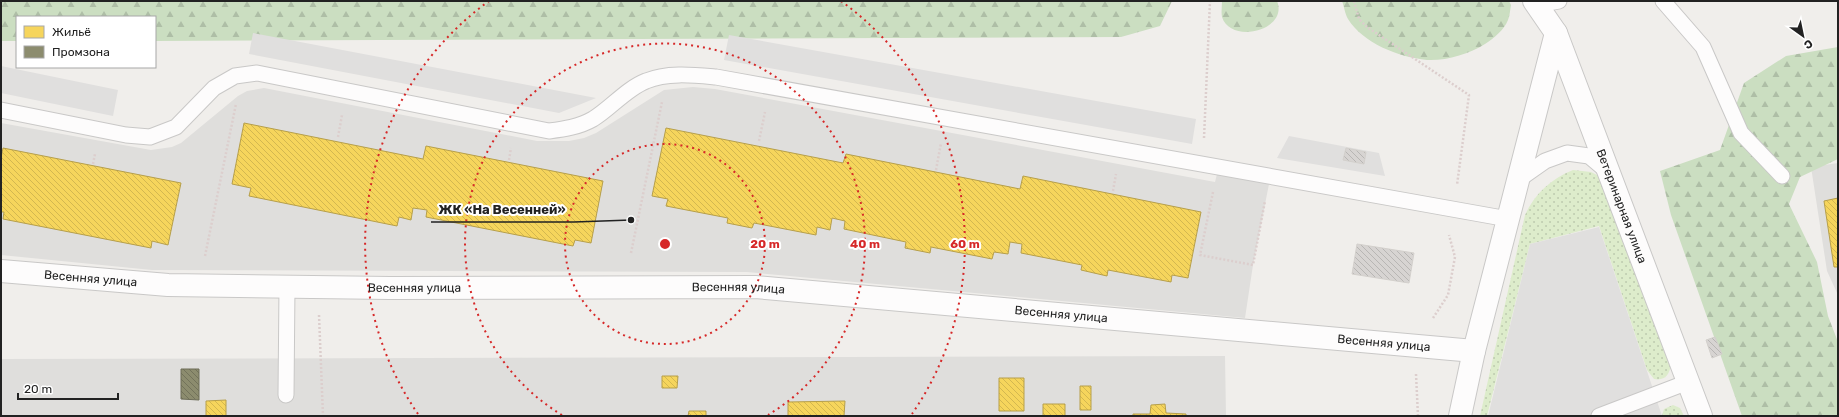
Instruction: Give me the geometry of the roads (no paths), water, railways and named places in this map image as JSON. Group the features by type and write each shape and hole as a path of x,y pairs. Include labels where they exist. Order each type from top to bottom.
{"street":[{"name":"Ветеринарная улица","path":"1536,3 1556,33 1701,416"},
{"path":"1460,416 1474,350 1556,33"},
{"name":"Весенняя улица","path":"1,271 168,285 199,286 756,287 1474,350"}],"lane":[{"path":"1536,3 1559,1"},
{"path":"1663,1 1703,47 1741,133 1782,176"},
{"path":"1,110 126,134 150,137 176,127 214,88 235,76 257,73 549,131 571,128 593,119 646,81 673,75 694,75 724,78 1508,219"},
{"path":"1518,180 1545,161 1567,153 1589,156 1609,174"},
{"path":"286,395 287,287"},
{"path":"1604,415 1688,382"}],"place":[{"name":"ЖК «На Весенней»","path":"631,220"}]}
